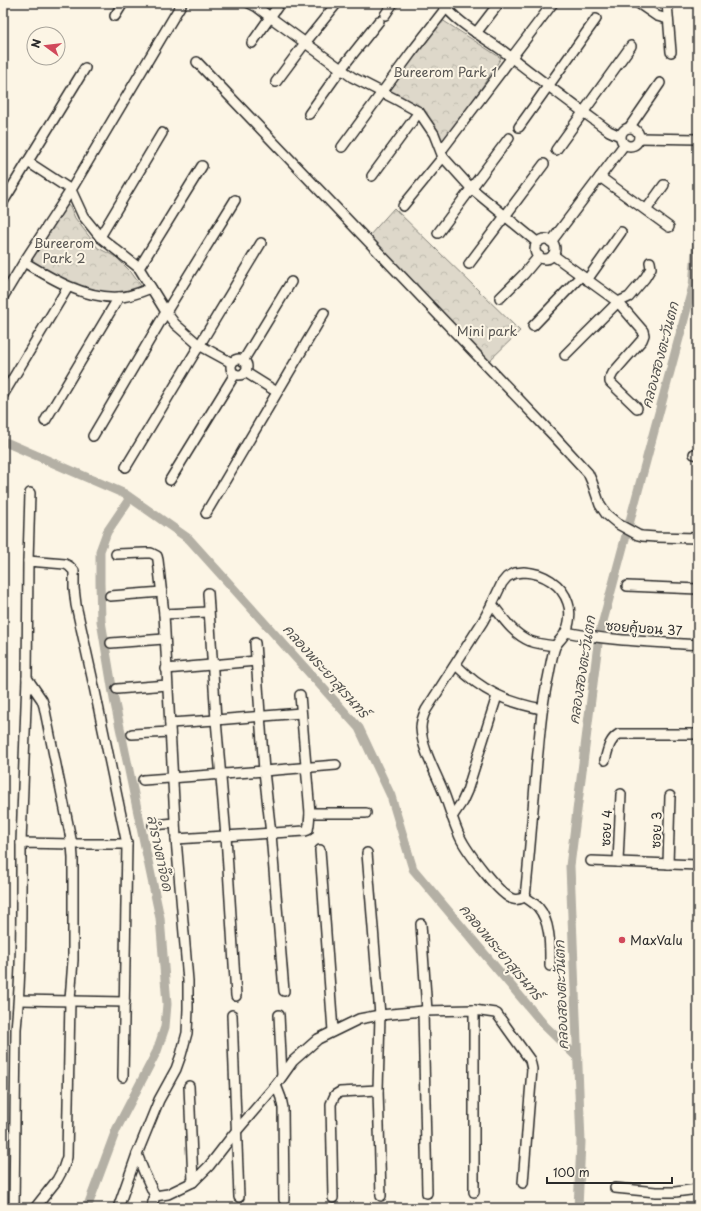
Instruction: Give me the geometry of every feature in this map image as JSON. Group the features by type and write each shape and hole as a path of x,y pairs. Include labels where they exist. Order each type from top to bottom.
{"street":[{"path":"115,16 123,3"},
{"path":"3,297 71,190 182,3"},
{"path":"249,3 257,7 352,77 419,112 434,134 442,154 471,188 538,243"},
{"path":"252,43 280,3"},
{"path":"276,82 305,43 338,3"},
{"path":"309,114 341,69 393,3"},
{"path":"476,33 499,3"},
{"path":"403,206 553,3"},
{"path":"638,3 657,16 668,19"},
{"path":"667,3 671,52"},
{"path":"342,147 432,25 444,4 476,33 609,131 620,136"},
{"path":"519,127 596,19"},
{"path":"556,150 631,46"},
{"path":"197,62 588,473 600,505 606,514 618,524 638,535 698,538"},
{"path":"3,202 85,68"},
{"path":"629,128 632,128 637,132 639,138 635,145 628,147 624,145 620,139 620,136 623,130 629,128 660,82"},
{"path":"372,176 419,112"},
{"path":"100,237 162,133"},
{"path":"438,233 509,138"},
{"path":"639,138 694,139"},
{"path":"552,242 624,145"},
{"path":"28,162 71,190 83,216 100,237 139,268 175,324 199,345 232,363"},
{"path":"468,264 544,164"},
{"path":"139,268 202,166"},
{"path":"600,177 669,227"},
{"path":"646,210 664,184"},
{"path":"93,436 166,312 235,200"},
{"path":"533,326 584,278 621,232"},
{"path":"544,239 552,242 555,248 552,255 546,259 539,256 536,250 538,243 544,239"},
{"path":"126,467 261,243"},
{"path":"552,255 618,302 642,331 644,335 642,340 613,373 610,379 610,382 637,408"},
{"path":"500,298 524,274 539,256"},
{"path":"24,262 68,287 97,295 120,297 137,294 151,288"},
{"path":"565,355 618,302 630,296 651,268 650,262"},
{"path":"242,361 291,282"},
{"path":"3,395 68,287"},
{"path":"45,421 120,297"},
{"path":"206,513 324,313"},
{"path":"232,363 237,360 242,361 246,364 245,372"},
{"path":"232,363 231,370 235,374 242,374 245,372"},
{"path":"245,372 278,392"},
{"path":"170,480 235,374"},
{"path":"14,1208 16,1029 21,953 21,843 27,678 30,493"},
{"path":"116,554 151,553 157,556 164,614 164,639 176,839 188,981 187,1033 181,1055 176,1069 159,1100 137,1154 118,1208"},
{"path":"28,561 65,564 74,571 76,606 127,844 123,1077"},
{"path":"533,572 544,576 559,587 568,602 570,611 566,632 555,646 542,709 525,897 519,900 514,900 502,892 466,847 452,817 429,758 421,728 422,719 426,710 456,665 492,604 502,583 507,577 515,573 533,572"},
{"path":"627,586 698,590"},
{"path":"110,596 162,592"},
{"path":"208,593 208,612 226,836 236,996"},
{"path":"492,604 510,626 522,637 532,642 555,646"},
{"path":"164,614 208,612"},
{"name":"ซอยคู้บอน 37","path":"566,632 608,640 698,645"},
{"path":"111,643 164,639"},
{"path":"255,643 264,771 271,834 284,991"},
{"path":"166,668 256,661"},
{"path":"456,665 478,684 497,696 542,709"},
{"path":"27,678 42,700 44,706 72,844 73,960 70,1000 67,1157 63,1170 57,1180 35,1208"},
{"path":"117,689 167,685"},
{"path":"176,839 306,831 309,827 310,813 300,695"},
{"path":"452,817 467,791 497,696"},
{"path":"132,734 216,720 301,713"},
{"path":"605,760 608,747 619,734 698,734"},
{"path":"143,780 173,779 336,765"},
{"name":"ซอย 4","path":"618,862 621,794"},
{"name":"ซอย 3","path":"668,864 670,796"},
{"path":"310,813 366,813"},
{"path":"153,825 175,823"},
{"path":"21,843 127,844"},
{"path":"320,850 333,1031"},
{"path":"368,853 380,1015 378,1090 381,1196"},
{"path":"591,861 698,865"},
{"path":"525,897 537,906 544,916 550,949 550,966"},
{"path":"421,924 425,1011 428,1193"},
{"path":"19,1000 125,1002"},
{"path":"155,1196 168,1194 193,1182 209,1166 237,1130 276,1085 293,1062 318,1039 359,1019 380,1015 425,1011 474,1010 493,1012 497,1014 530,1060 532,1069 523,1183"},
{"path":"474,1010 474,1192"},
{"path":"232,1015 239,1197"},
{"path":"279,1015 282,1076"},
{"path":"276,1085 283,1108 284,1200"},
{"path":"189,1086 193,1182"},
{"path":"333,1198 331,1104 334,1095 340,1092 378,1090"},
{"path":"137,1154 155,1196 151,1208"},
{"path":"615,1188 656,1192 675,1192 698,1189"}],"green space":[{"name":"Bureerom Park 1","path":"436,16 501,58 444,145 421,108 382,89"},
{"name":"Bureerom Park 2","path":"62,205 70,206 75,218 98,248 116,257 131,272 143,289 121,295 69,284 49,274 28,259"},
{"name":"Mini park","path":"394,208 520,331 486,364 369,236"}],"waterway":[{"name":"คลองสองตะวันตก","path":"578,1208 581,1142 570,866 599,636 693,286 698,226"},
{"name":"คลองพระยาสุเรนทร์","path":"3,441 125,494 189,539 359,728 391,796 413,869 545,1026 578,1058"},
{"name":"ลำรางตาจ๊อด","path":"87,1208 116,1130 157,1051 165,1027 167,1004 160,918 114,699 101,621 100,551 107,532 130,498"}],"place":[{"name":"MaxValu","path":"622,940"}]}
